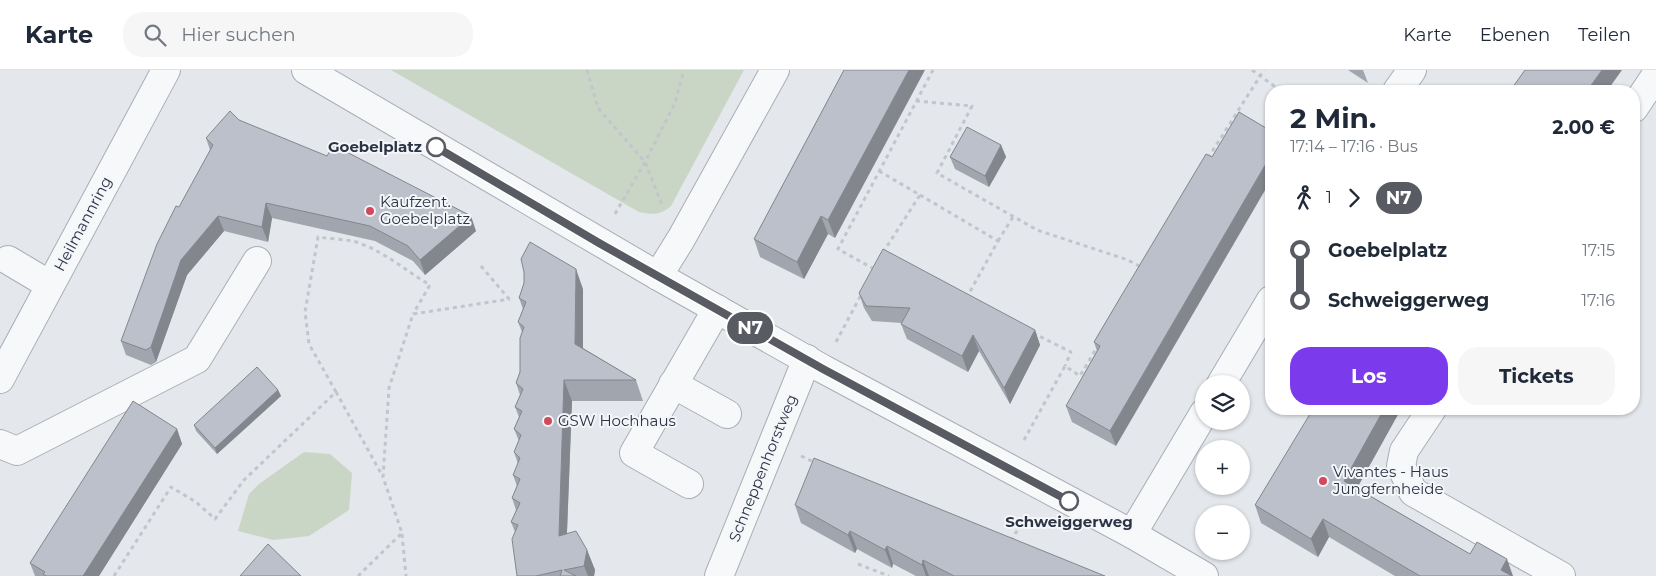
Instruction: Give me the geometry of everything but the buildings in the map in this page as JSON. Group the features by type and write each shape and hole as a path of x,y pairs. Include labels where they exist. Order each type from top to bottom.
{"street":[{"name":"Heilmannring","path":"0,379 166,70"},
{"path":"306,70 599,243 815,364 1132,534 1204,576"},
{"path":"658,276 678,244 775,70"},
{"path":"1401,85 1412,70"},
{"path":"1640,99 1656,75"},
{"path":"8,260 50,285"},
{"path":"0,444 17,451 197,359 257,261"},
{"path":"689,484 634,453 717,309"},
{"path":"1226,375 1265,310"},
{"name":"Schneppenhorstweg","path":"719,576 815,364"},
{"path":"673,384 727,414"},
{"path":"1428,415 1404,451 1401,466 1413,492 1562,576"},
{"path":"1132,534 1195,429"}],"path":[{"path":"587,70 598,108 645,162 678,244"},
{"path":"599,243 645,162 674,103 684,70"},
{"path":"871,276 874,269 838,249 933,70"},
{"path":"1252,70 1272,85"},
{"path":"1204,164 1264,70"},
{"path":"916,101 972,106 937,173 1037,230 1128,260 1144,268 1139,276"},
{"path":"879,171 998,242"},
{"path":"883,253 920,195"},
{"path":"967,297 1013,216"},
{"path":"383,478 390,388 413,314 430,285 411,274 389,257 356,242 318,237 305,312 309,344 383,478 402,533 406,576"},
{"path":"413,314 510,299 481,266"},
{"path":"815,364 863,291"},
{"path":"958,293 976,302"},
{"path":"1009,468 1071,352 1027,329"},
{"path":"1065,366 1080,376 1099,344"},
{"path":"114,576 171,488 196,502 215,519 244,480 336,392"},
{"path":"798,455 824,466"},
{"path":"1008,547 1018,529"},
{"path":"358,576 402,533"},
{"path":"858,564 889,576"}],"green space":[{"name":"Goebelplatz","path":"391,70 744,70 671,206 660,213 653,214 639,212"},
{"path":"304,452 330,454 352,473 349,510 309,536 273,540 238,531 249,494 259,484"}],"bus line":[{"name":"N7","path":"436,147 599,243 823,369 1069,501"}],"place":[{"name":"Goebelplatz","path":"436,147"},
{"name":"Kaufzent. Goebelplatz","path":"370,211"},
{"name":"GSW Hochhaus","path":"548,421"},
{"name":"Vivantes - Haus Jungfernheide","path":"1323,481"},
{"name":"Schweiggerweg","path":"1069,501"}]}
